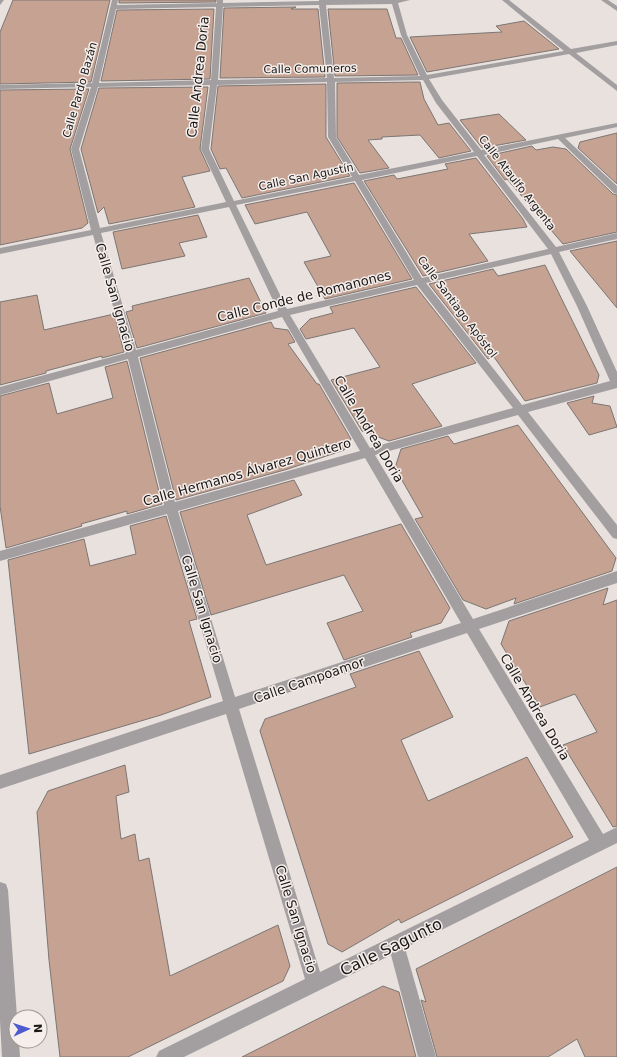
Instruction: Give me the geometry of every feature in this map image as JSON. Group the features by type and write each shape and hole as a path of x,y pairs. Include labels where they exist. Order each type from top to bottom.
{"street":[{"path":"114,4 407,0"},
{"path":"506,0 617,89"},
{"path":"604,0 617,9"},
{"name":"Calle Ataulfo Argenta","path":"395,1 404,35 425,78 439,101 554,251 582,306 617,384"},
{"name":"Calle Santiago Apóstol","path":"322,2 331,80 332,137 419,281 617,534"},
{"name":"Calle Andrea Doria","path":"220,3 214,82 205,149 230,204 284,313 600,844"},
{"name":"Calle Pardo Bazán","path":"96,231 75,149 95,84 114,4"},
{"name":"Calle Comuneros","path":"0,87 425,78 617,43"},
{"name":"Calle San Agustín","path":"0,251 617,125"},
{"path":"560,137 617,191"},
{"name":"Calle San Ignacio","path":"96,231 132,355 171,508 315,984"},
{"name":"Calle Conde de Romanones","path":"0,390 284,313 617,236"},
{"name":"Calle Hermanos Álvarez Quintero","path":"0,556 617,384"},
{"name":"Calle Campoamor","path":"0,782 617,577"},
{"name":"Calle Sagunto","path":"165,1057 617,835"},
{"path":"0,890 11,1057"},
{"path":"396,944 427,1057"}],"building":[{"path":"13,0 110,0 91,82 0,84 0,32"},
{"path":"119,0 216,0 216,2 119,3"},
{"path":"296,7 291,9 318,9 325,77 220,78 224,8"},
{"path":"214,9 210,79 101,81 117,10"},
{"path":"328,9 387,9 396,38 401,38 418,75 335,76"},
{"path":"524,21 559,49 427,72 410,37 502,32 496,26"},
{"path":"420,82 424,99 438,125 449,123 471,151 439,158 420,135 382,137 382,139 368,140 389,168 360,173 337,137 337,83"},
{"path":"326,84 326,137 350,176 242,198 226,168 220,169 211,149 218,86"},
{"path":"208,87 200,149 210,171 182,177 195,207 109,224 104,207 98,213 81,149 99,88"},
{"path":"89,89 70,149 88,223 82,228 0,245 0,90"},
{"path":"499,114 526,140 482,148 460,120"},
{"path":"617,133 617,184 578,148 580,142"},
{"path":"532,146 536,150 553,147 566,149 613,194 617,195 617,232 563,244 507,179 505,180 487,156"},
{"path":"476,158 523,219 527,227 469,234 488,261 423,276 364,181 394,175 397,179 448,169 445,164"},
{"path":"354,183 412,279 325,299 304,262 331,256 307,212 255,224 245,205"},
{"path":"198,215 207,237 179,243 185,256 122,269 113,232"},
{"path":"617,241 617,308 570,251"},
{"path":"545,265 599,375 597,383 525,401 494,357 488,359 429,284 493,269 498,276"},
{"path":"249,278 266,313 137,348 126,312 133,310 132,306"},
{"path":"416,287 476,363 412,384 442,426 389,441 362,431 331,380 380,367 354,328 306,339 300,329 310,319 333,313 330,307"},
{"path":"37,295 44,330 114,314 124,352 102,358 102,356 0,385 0,302"},
{"path":"271,322 274,328 288,330 295,342 288,344 317,384 319,384 351,439 344,450 288,469 176,500 140,358"},
{"path":"127,361 162,504 127,514 127,511 6,548 0,506 0,396 49,383 57,414 113,398 105,367"},
{"path":"594,396 592,403 610,406 617,427 589,435 567,403"},
{"path":"518,425 616,558 612,571 514,604 516,598 486,609 463,600 415,519 423,517 395,468 401,449 448,436 454,444"},
{"path":"294,480 302,495 247,515 266,565 401,524 450,608 441,623 410,633 412,637 344,660 327,623 363,611 344,575 211,615 180,512"},
{"path":"166,516 197,619 189,621 211,697 161,715 29,754 8,560 84,539 90,566 136,554 130,526"},
{"path":"608,588 603,605 617,600 617,826 613,827 563,745 597,732 575,694 540,707 501,644 509,621"},
{"path":"419,651 453,717 401,740 428,801 527,757 573,837 401,923 399,919 342,952 328,944 260,731 265,719 356,687 350,674"},
{"path":"125,765 129,792 116,796 121,839 135,834 139,861 149,858 170,976 278,925 290,966 283,981 128,1057 60,1057 49,960 37,812 48,791"},
{"path":"617,867 617,1057 585,1057 577,1039 548,1057 437,1057 421,1000 426,1002 416,969"},
{"path":"383,986 399,992 416,1057 242,1057"}]}
